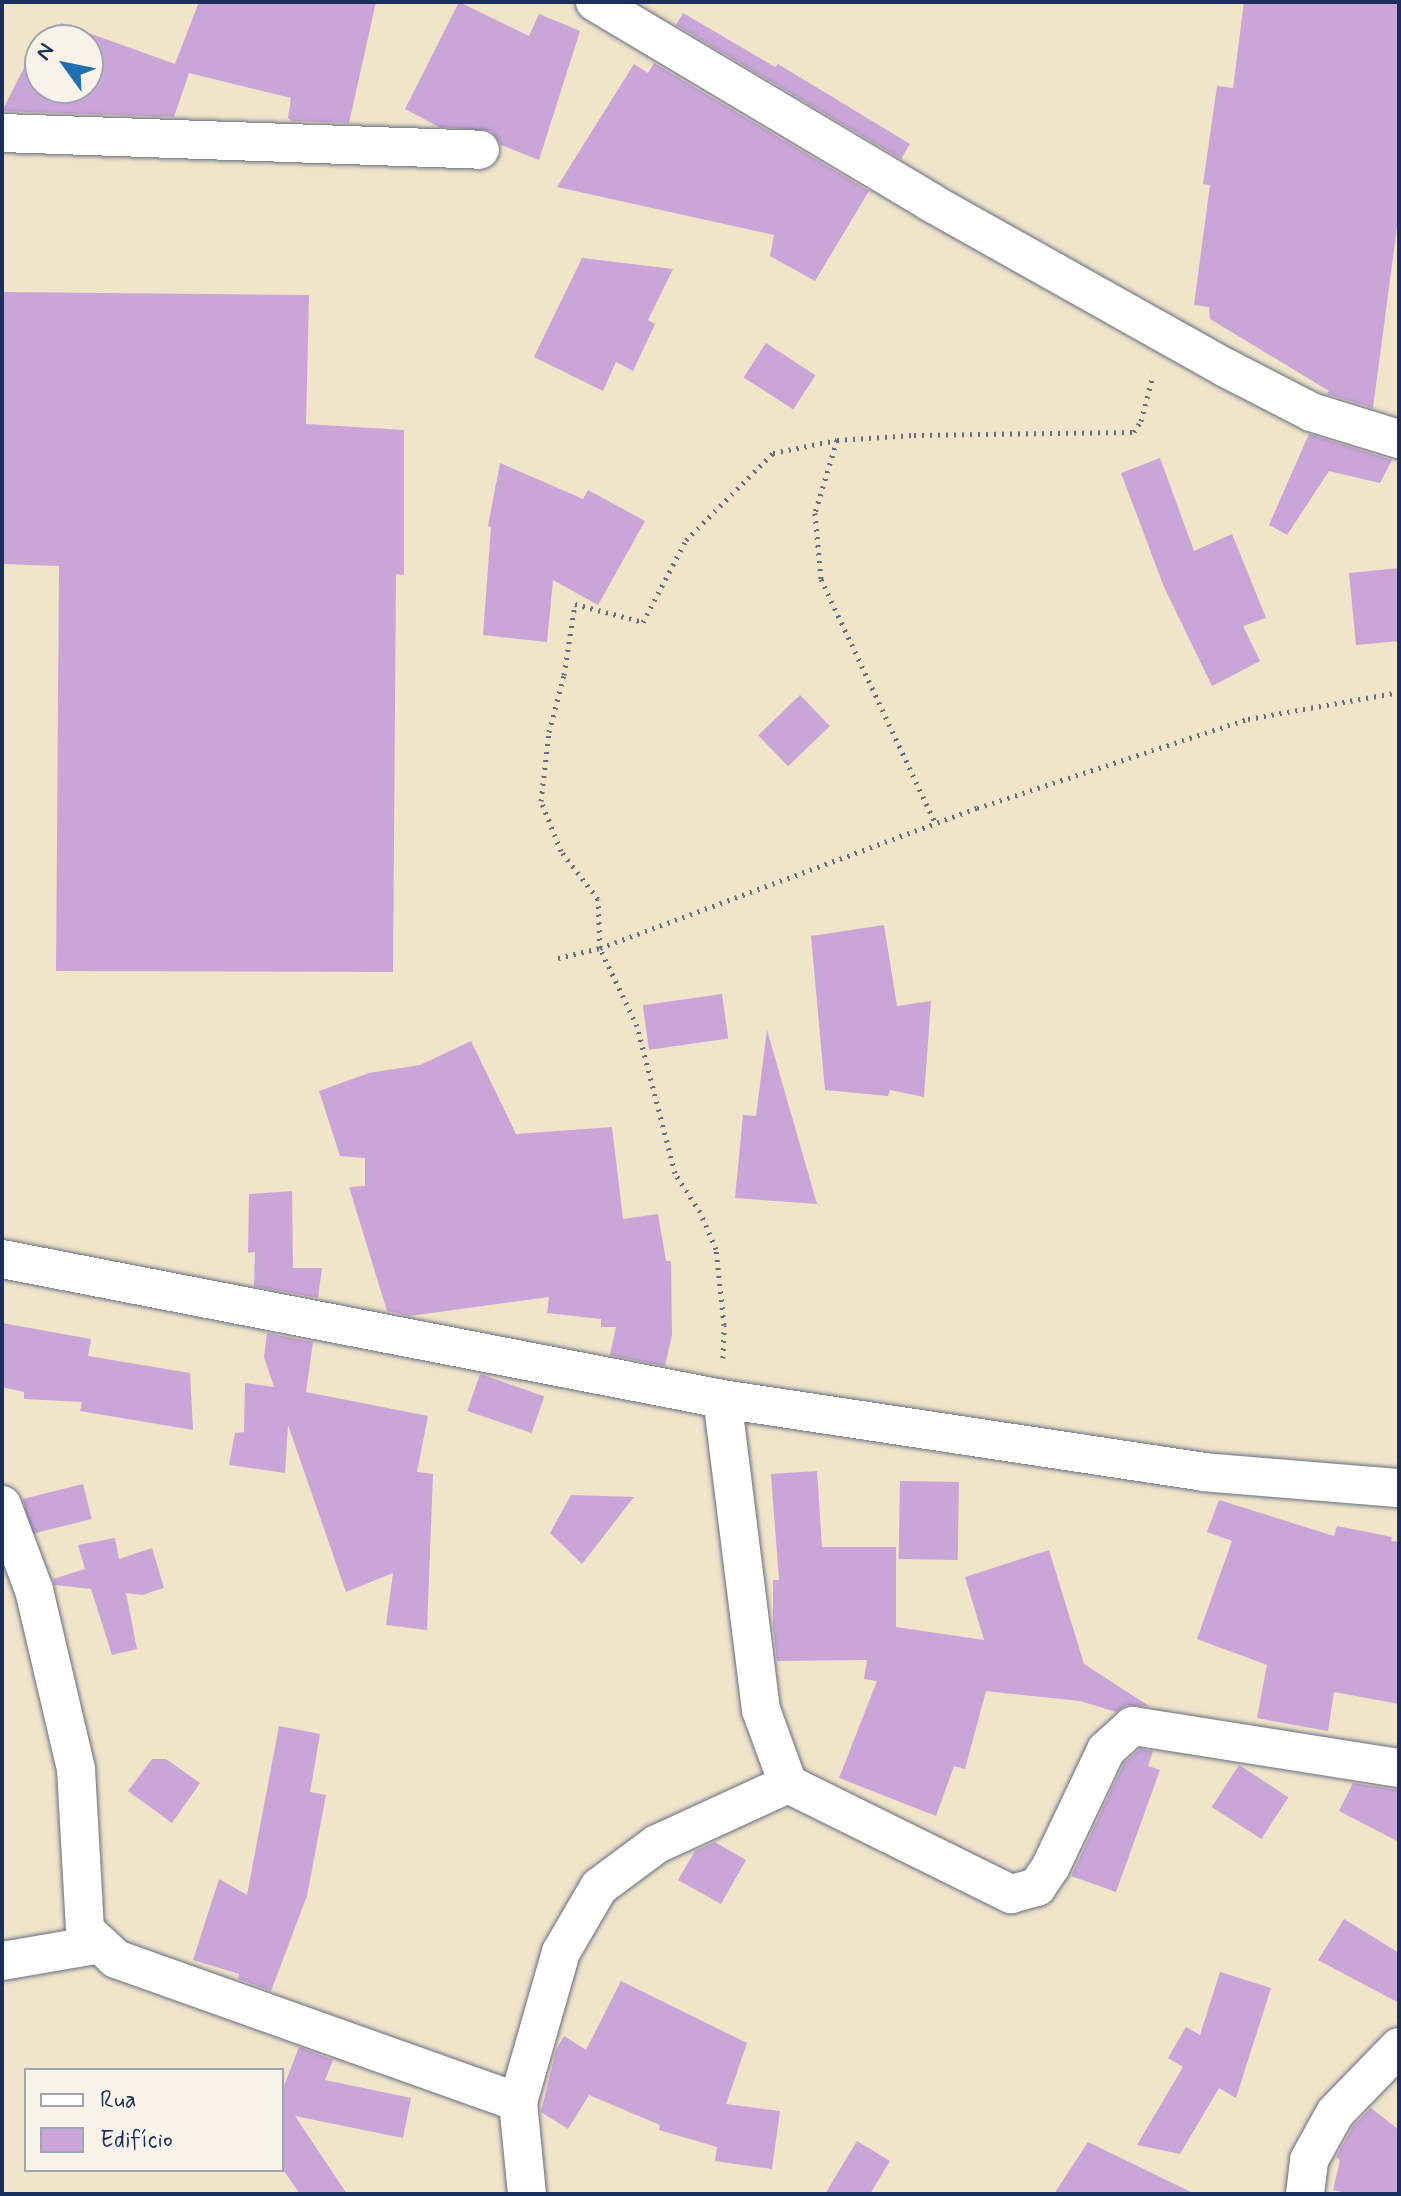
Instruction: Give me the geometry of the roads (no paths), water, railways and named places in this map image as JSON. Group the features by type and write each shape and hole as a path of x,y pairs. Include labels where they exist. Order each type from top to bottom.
{"street":[{"path":"595,2 930,202 1164,334 1311,412 1399,439"},
{"path":"2,133 480,150"},
{"path":"2,1259 722,1399 1203,1472 1399,1488"},
{"path":"722,1399 761,1710 788,1784 1011,1894 1037,1887 1051,1866 1106,1750 1133,1726 1399,1768"},
{"path":"2,1505 34,1590 76,1769 85,1930 116,1959 518,2102"},
{"path":"527,2194 518,2102 561,1952 599,1887 657,1844 788,1784"},
{"path":"2,1961 100,1944"},
{"path":"1305,2194 1309,2160 1335,2113 1399,2047"}]}
